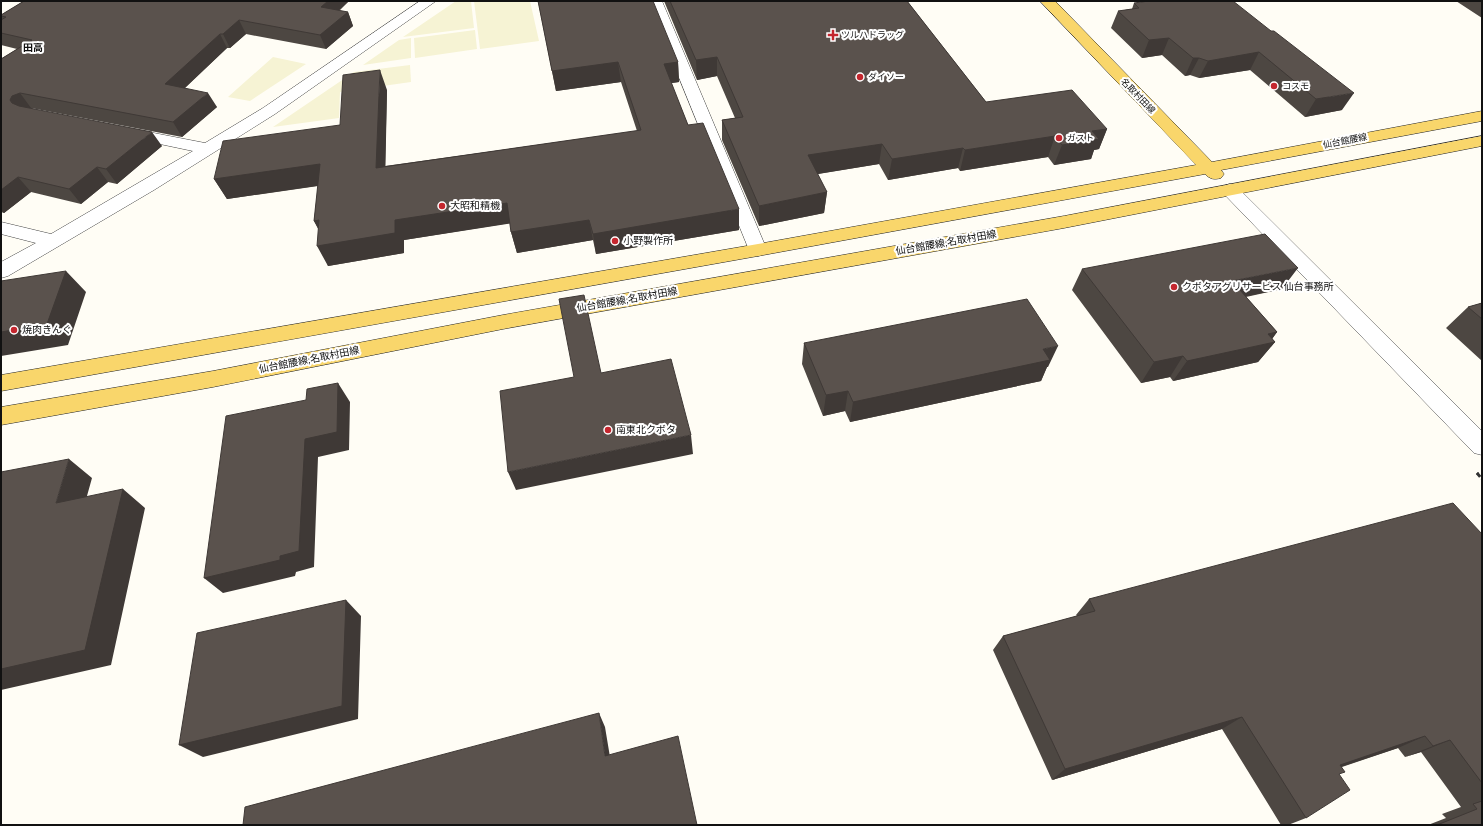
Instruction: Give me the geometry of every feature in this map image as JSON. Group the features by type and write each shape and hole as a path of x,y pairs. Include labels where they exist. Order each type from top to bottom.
{"main road":[{"name":"名取村田線","path":"1047,1 1230,190"},
{"name":"仙台館腰線","path":"1208,167 1482,116"},
{"path":"1230,190 1482,141"},
{"path":"1,383 758,250 1063,195 1208,167"},
{"name":"仙台館腰線;名取村田線","path":"1,416 213,378 503,322 1056,223 1230,190"}],"street":[{"path":"1,271 209,149 269,111 429,1"},
{"path":"656,1 758,250"},
{"path":"116,131 209,149"},
{"path":"1230,190 1482,446"},
{"path":"1,228 53,241"}],"shaded area":[{"path":"456,1 471,1 474,28 403,37"},
{"path":"474,1 530,1 539,41 480,49"},
{"path":"475,30 477,49 415,58 414,38"},
{"path":"411,38 411,58 363,65 399,40"},
{"path":"273,57 306,64 250,101 228,97"},
{"path":"410,65 411,82 340,92 339,118 273,127 354,72"}],"building":[{"path":"24,1 328,1 321,7 348,12 320,35 239,20 223,34 220,34 165,84 208,93 173,122 20,93 12,96 10,100 12,103 19,106 152,132 106,169 97,167 69,189 18,177 1,190 1,59 32,40 1,33 1,20 6,17 1,15"},
{"path":"538,1 653,1 678,62 664,64 688,125 703,123 739,209 593,234 589,220 511,232 507,203 395,220 395,233 317,246 319,220 314,221 320,164 214,179 223,141 340,125 343,75 380,70 376,168 641,130 618,62 552,71"},
{"path":"670,1 907,1 986,102 1072,90 1107,129 1092,131 1099,139 1062,145 1055,136 965,150 963,148 892,159 882,144 808,155 827,192 759,206 722,120 743,117 717,57 696,60"},
{"path":"1149,1 1233,1 1354,93 1316,99 1259,52 1208,61 1193,58 1169,38 1149,40 1118,11 1139,8 1134,3"},
{"path":"1265,234 1298,268 1232,281 1277,332 1268,334 1275,342 1187,361 1183,356 1154,362 1082,269"},
{"path":"66,271 47,324 1,332 1,281"},
{"path":"584,295 601,373 671,359 691,435 508,472 500,391 574,377 559,299"},
{"path":"1027,299 1058,346 1043,349 1050,360 853,402 848,391 826,395 804,343"},
{"path":"1482,303 1482,319 1468,307"},
{"path":"338,383 337,432 305,439 299,551 280,556 280,560 204,578 226,416 306,400 307,389"},
{"path":"69,459 56,503 123,489 85,650 1,669 1,472"},
{"path":"1453,503 1482,534 1482,783 1450,740 1433,746 1425,736 1340,765 1345,772 1339,774 1350,790 1306,818 1242,717 1065,769 1003,636 1095,611 1089,599"},
{"path":"346,600 342,706 179,745 197,633"},
{"path":"599,713 605,756 678,736 697,825 243,825 245,807"},
{"path":"1482,801 1482,825 1437,825 1477,809 1473,804"}],"place":[{"name":"ツルハドラッグ","path":"833,35"},
{"name":"ダイソー","path":"860,77"},
{"name":"コスモ","path":"1274,86"},
{"name":"ガスト","path":"1059,138"},
{"name":"大昭和精機","path":"442,206"},
{"name":"小野製作所","path":"615,241"},
{"name":"クボタアグリサービス 仙台事務所","path":"1174,287"},
{"name":"焼肉きんぐ","path":"14,330"},
{"name":"南東北クボタ","path":"608,430"}],"district":[{"name":"田高","path":"33,48"}]}
